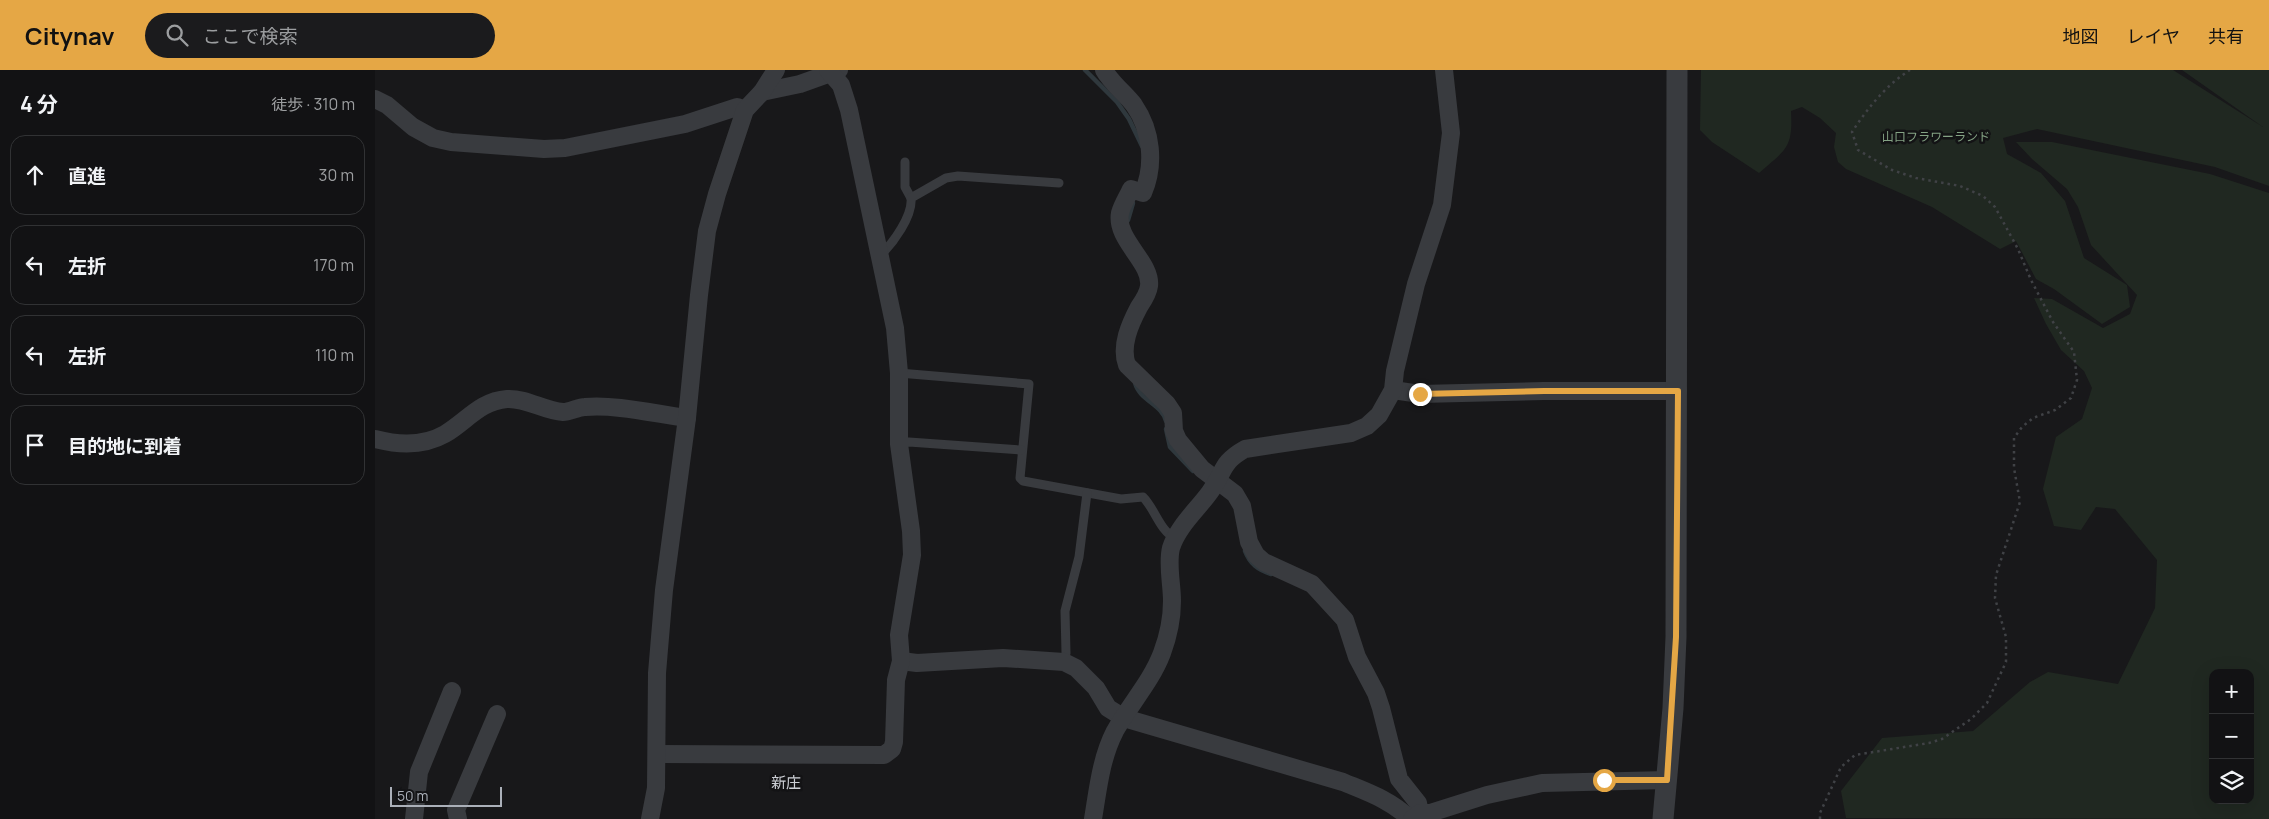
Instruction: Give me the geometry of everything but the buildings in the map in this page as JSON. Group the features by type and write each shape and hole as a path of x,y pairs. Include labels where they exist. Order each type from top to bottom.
{"street":[{"path":"650,819 656,788 658,754 657,673 664,590 687,418 707,231 717,194 745,110 762,92 775,70"},
{"path":"1104,70 1109,79 1133,104 1139,114 1149,145 1151,166 1143,194 1131,189 1120,213 1123,233 1147,274 1149,286 1132,320 1126,339 1125,359 1127,365 1170,408 1173,413 1174,431 1178,440 1214,484 1235,494 1242,506 1249,542 1256,555 1264,562 1312,584 1345,620 1357,657 1379,700 1399,779 1418,803 1414,817"},
{"path":"1093,819 1100,775 1106,752 1115,731 1155,671 1163,652 1170,624 1172,602 1171,550 1175,538 1214,484 1224,465 1231,457 1245,449 1351,433 1367,426 1379,415 1393,390 1395,371 1416,284 1442,205 1447,177 1451,133 1444,70"},
{"path":"1663,819 1676,637 1678,391 1677,70"},
{"path":"658,754 884,755 892,749 894,742 896,680 901,661 899,635 912,555 899,444 899,373 895,328 849,110 841,85 833,71 785,89 762,92"},
{"path":"375,99 387,105 413,128 433,138 451,142 545,149 565,148 685,124 737,107 745,110"},
{"path":"1393,390 1420,394 1544,391 1678,391"},
{"path":"375,439 400,445 433,440 446,433 477,409 493,402 509,399 530,402 564,412 585,407 631,410 687,418"},
{"path":"901,661 917,663 1003,658 1064,662 1076,668 1096,688 1108,708 1124,718 1343,782 1377,796 1414,817 1487,795 1542,783 1667,780"},
{"path":"414,819 419,772 452,692"},
{"path":"458,819 456,810 497,714"}],"lane":[{"path":"880,256 908,218 912,207 911,198 905,187 905,162"},
{"path":"911,198 946,178 958,176 1059,183"},
{"path":"899,373 1029,384 1021,450 1020,478 1023,481 1121,499 1143,497 1150,504 1168,534 1175,538"},
{"path":"899,444 909,442 1021,450"},
{"path":"1064,662 1065,611 1079,557 1087,493"}],"path":[{"path":"1820,819 1820,813 1841,767 1855,756 1942,739 1971,719 1987,702 2006,662 2006,637 1995,598 1996,575 2020,502 2014,468 2014,438 2022,427 2033,418 2055,410 2071,398 2077,380 2074,352 2053,322 2031,280 2018,249 1995,207 1983,196 1960,186 1917,178 1892,170 1858,150 1851,132 1895,80 1910,70"}],"green space":[{"name":"山口フラワーランド","path":"1701,70 2173,70 2263,127 2182,70 2269,70 2269,186 2215,167 2037,129 2003,138 2007,154 2041,173 2065,201 2084,258 2127,285 2130,307 2102,324 2054,289 2036,279 2016,241 2000,249 1932,207 1846,169 1838,162 1834,147 1836,133 1820,118 1802,107 1791,111 1791,133 1786,147 1776,159 1759,173 1712,142 1700,130"},
{"path":"2016,142 2052,142 2210,174 2269,193 2269,819 1846,818 1841,791 1882,738 1973,731 2030,682 2048,672 2118,684 2155,608 2157,560 2115,509 2096,507 2081,530 2054,526 2043,489 2056,437 2082,419 2092,388 2084,371 2061,350 2034,298 2052,299 2103,328 2130,314 2137,295 2091,245 2078,207 2067,189 2032,159"}],"waterway":[{"path":"1085,70 1117,102 1129,119 1142,146"},
{"path":"1128,220 1133,203"},
{"path":"1135,383 1141,394 1160,410 1166,421"},
{"path":"1166,429 1170,447 1193,471"},
{"path":"1245,551 1249,560 1255,566 1271,574"}],"district":[{"name":"新庄","path":"786,782"}],"route":[{"path":"1420,394 1544,391 1678,391 1676,637 1667,780 1604,780"}]}
